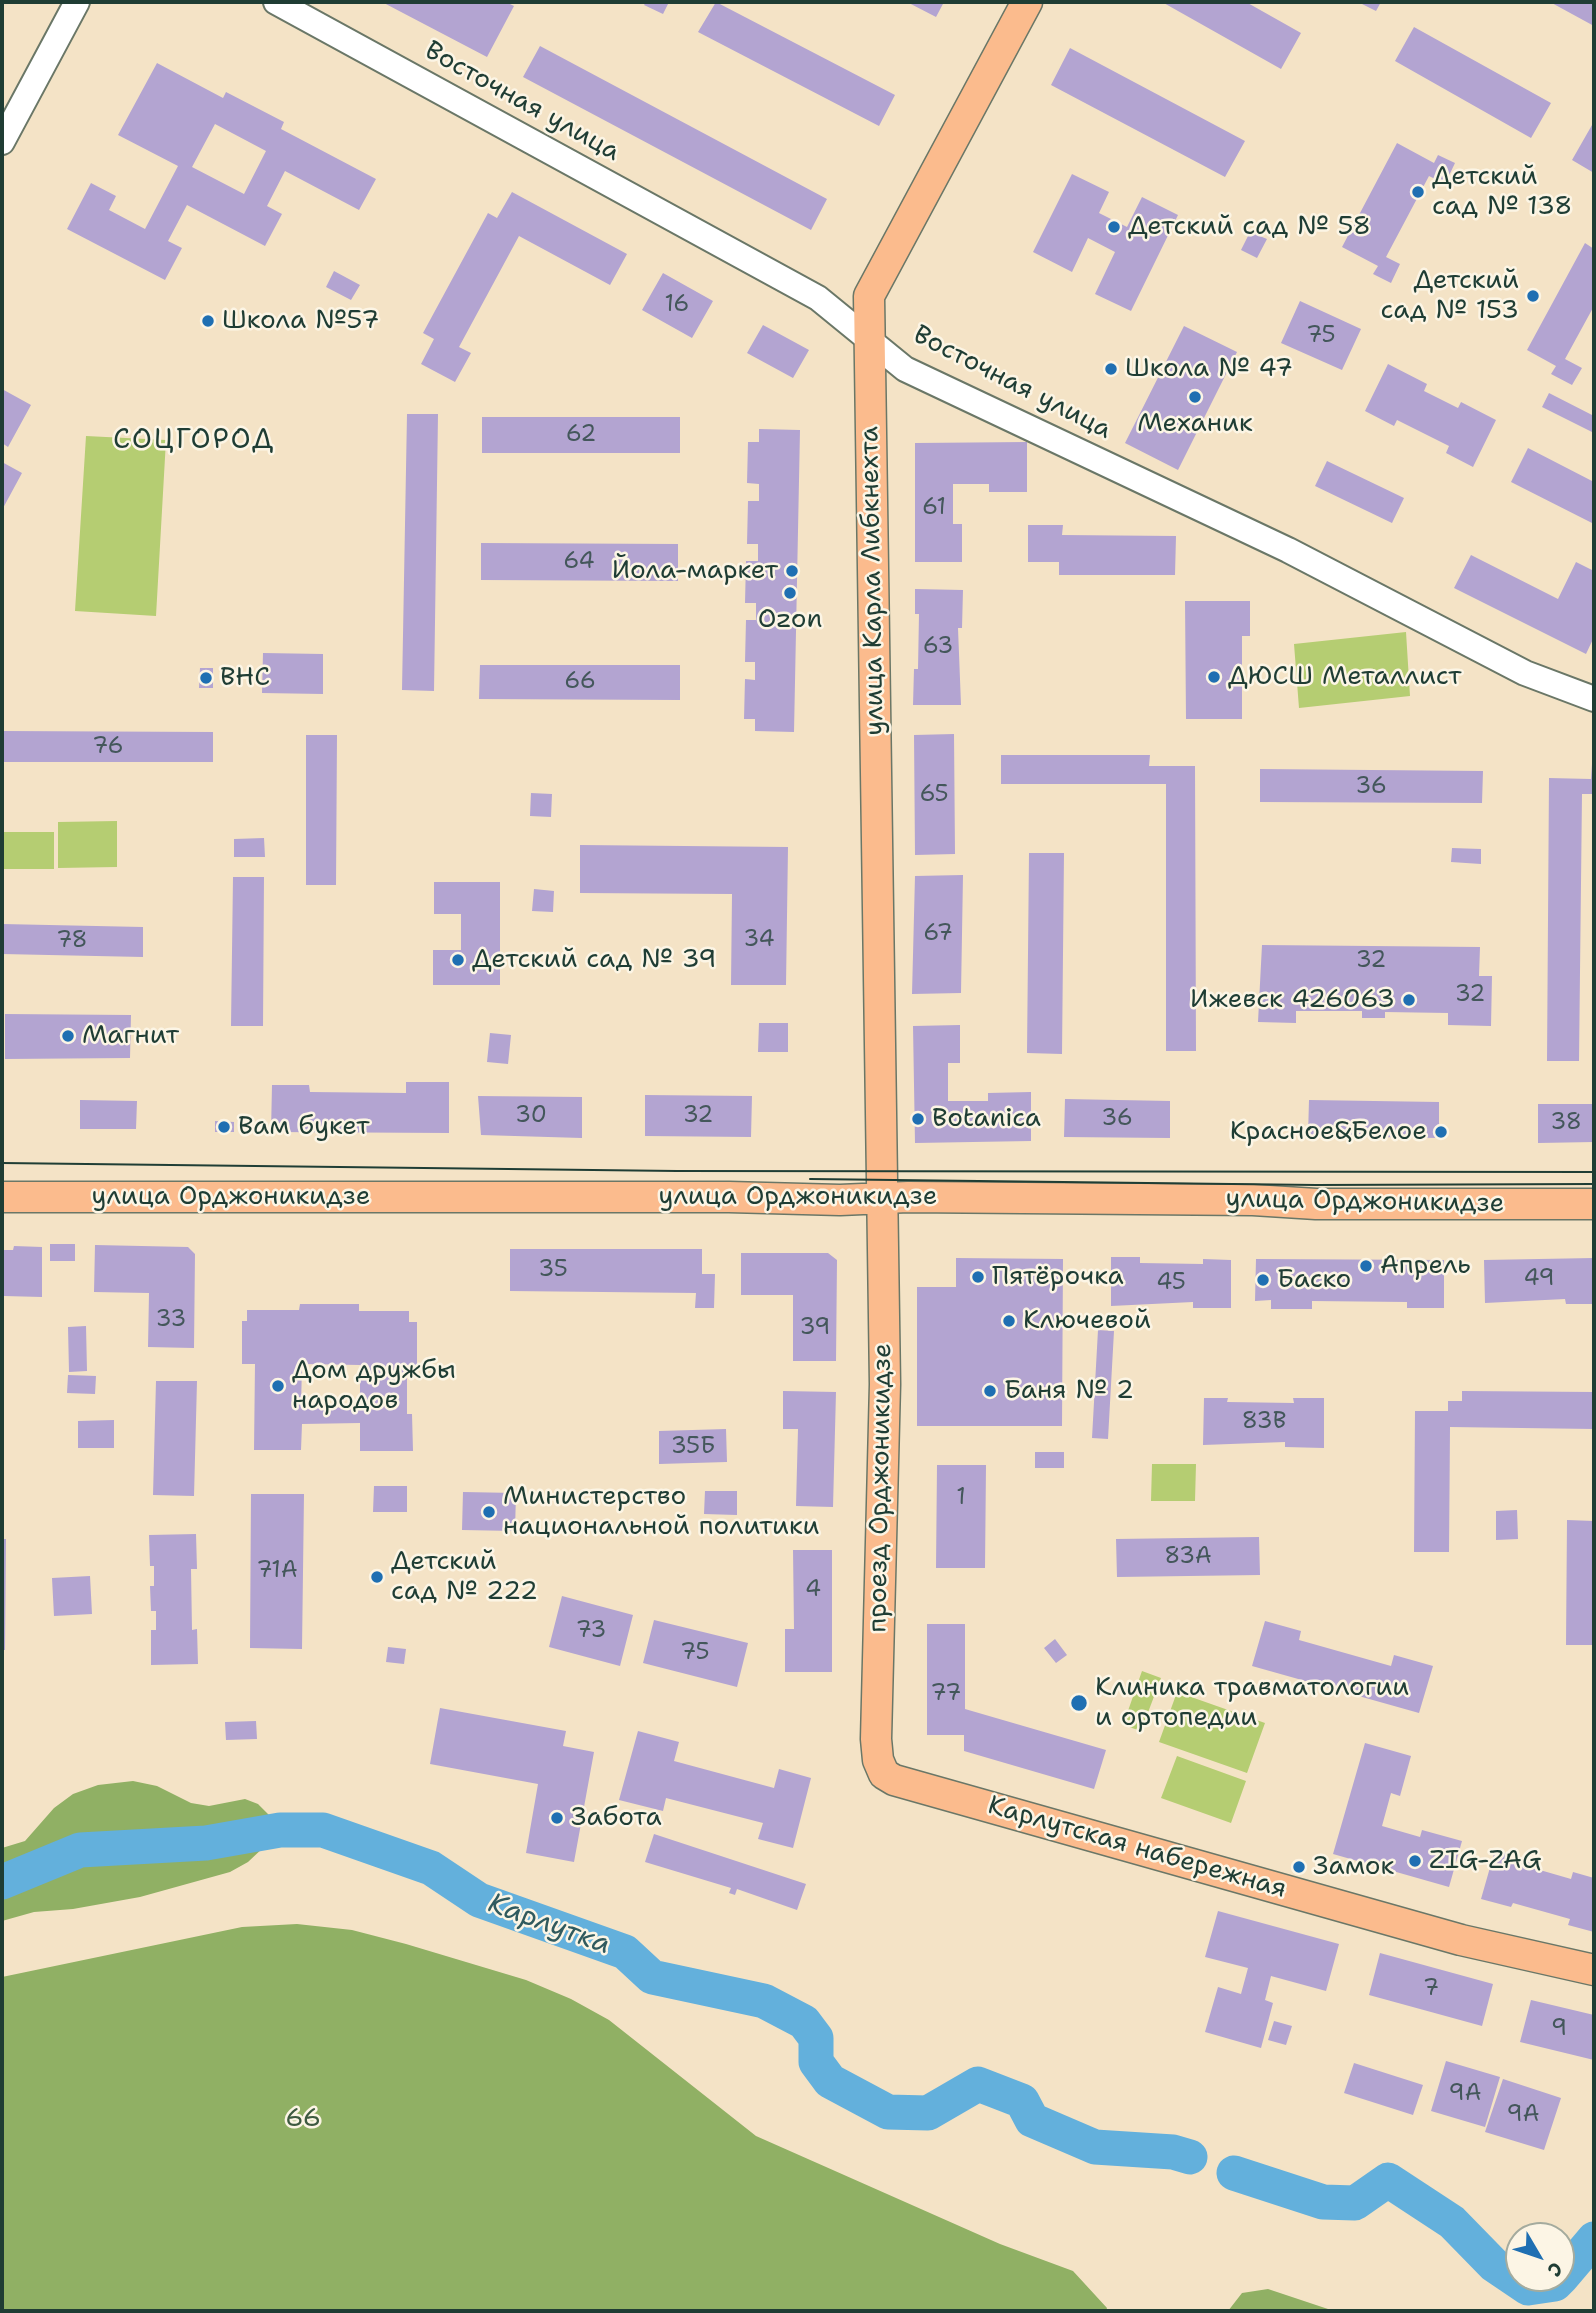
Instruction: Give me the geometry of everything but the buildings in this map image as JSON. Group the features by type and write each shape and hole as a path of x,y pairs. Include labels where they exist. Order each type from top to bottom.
{"main road":[{"name":"улица Карла Либкнехта","path":"882,1200 869,296 1027,2"},
{"name":"улица Орджоникидзе","path":"2,1197 1594,1204"},
{"name":"проезд Орджоникидзе","path":"882,1200 885,1384 876,1739 878,1760 884,1774"},
{"name":"Карлутская набережная","path":"884,1774 894,1780 1448,1937 1594,1970"}],"street":[{"path":"2,142 76,2"},
{"name":"Восточная улица","path":"276,2 818,298 905,369 1288,550 1525,673 1594,699"}],"green space":[{"path":"86,436 166,440 156,616 75,611"},
{"path":"1406,632 1410,696 1299,708 1294,644"},
{"path":"117,821 117,867 58,868 58,822"},
{"path":"2,832 54,832 54,869 2,869"},
{"path":"1152,1464 1196,1464 1195,1501 1151,1501"},
{"path":"1142,1671 1161,1678 1141,1731 1123,1725"},
{"path":"1177,1692 1265,1723 1247,1773 1159,1742"},
{"path":"1177,1756 1246,1781 1231,1823 1161,1798"},
{"path":"133,1781 157,1786 191,1803 209,1806 245,1799 258,1804 270,1816 272,1832 265,1846 248,1862 230,1872 140,1897 73,1909 34,1912 2,1921 2,1848 25,1841 54,1808 73,1794 98,1785"},
{"name":"66","path":"297,1924 352,1930 406,1944 526,1980 571,1999 609,2020 756,2136 1000,2244 1073,2271 1107,2308 1106,2311 2,2311 2,1977 242,1927"},
{"path":"1268,2289 1334,2311 1228,2311 1242,2293"}],"waterway":[{"name":"Карлутка","path":"2,1882 80,1850 206,1843 280,1830 323,1830 431,1868 479,1900 625,1952 652,1977 764,2001 804,2022 816,2038 816,2062 830,2081 888,2112 928,2113 978,2084 1022,2101 1032,2120 1095,2147 1173,2152 1190,2157"},
{"name":"Карлутка","path":"1234,2173 1323,2202 1355,2203 1388,2180 1452,2222 1494,2265 1505,2272"},
{"name":"Карлутка","path":"1575,2261 1594,2239"}],"tram line":[{"path":"2,1163 677,1171 1594,1172"},
{"path":"810,1179 1316,1185 1594,1184"}],"place":[{"name":"Детский сад № 138","path":"1418,192"},
{"name":"Детский сад № 58","path":"1114,227"},
{"name":"Детский сад № 153","path":"1533,296"},
{"name":"Школа №57","path":"208,321"},
{"name":"Школа № 47","path":"1111,369"},
{"name":"Механик","path":"1195,397"},
{"name":"Йола-маркет","path":"792,571"},
{"name":"Ozon","path":"790,593"},
{"name":"ДЮСШ Металлист","path":"1214,677"},
{"name":"ВНС","path":"206,678"},
{"name":"Детский сад № 39","path":"458,960"},
{"name":"Ижевск 426063","path":"1409,1000"},
{"name":"Магнит","path":"68,1036"},
{"name":"Botanica","path":"918,1119"},
{"name":"Вам букет","path":"224,1127"},
{"name":"Красное&Белое","path":"1441,1132"},
{"name":"Апрель","path":"1366,1266"},
{"name":"Пятёрочка","path":"978,1277"},
{"name":"Баско","path":"1263,1280"},
{"name":"Ключевой","path":"1009,1321"},
{"name":"Дом дружбы народов","path":"278,1386"},
{"name":"Баня № 2","path":"990,1391"},
{"name":"Министерство национальной политики","path":"489,1512"},
{"name":"Детский сад № 222","path":"377,1577"},
{"name":"Клиника травматологии и ортопедии","path":"1079,1703"},
{"name":"Забота","path":"557,1818"},
{"name":"ZIG-ZAG","path":"1415,1861"},
{"name":"Замок","path":"1299,1867"}],"district":[{"name":"СОЦГОРОД","path":"194,441"}]}
